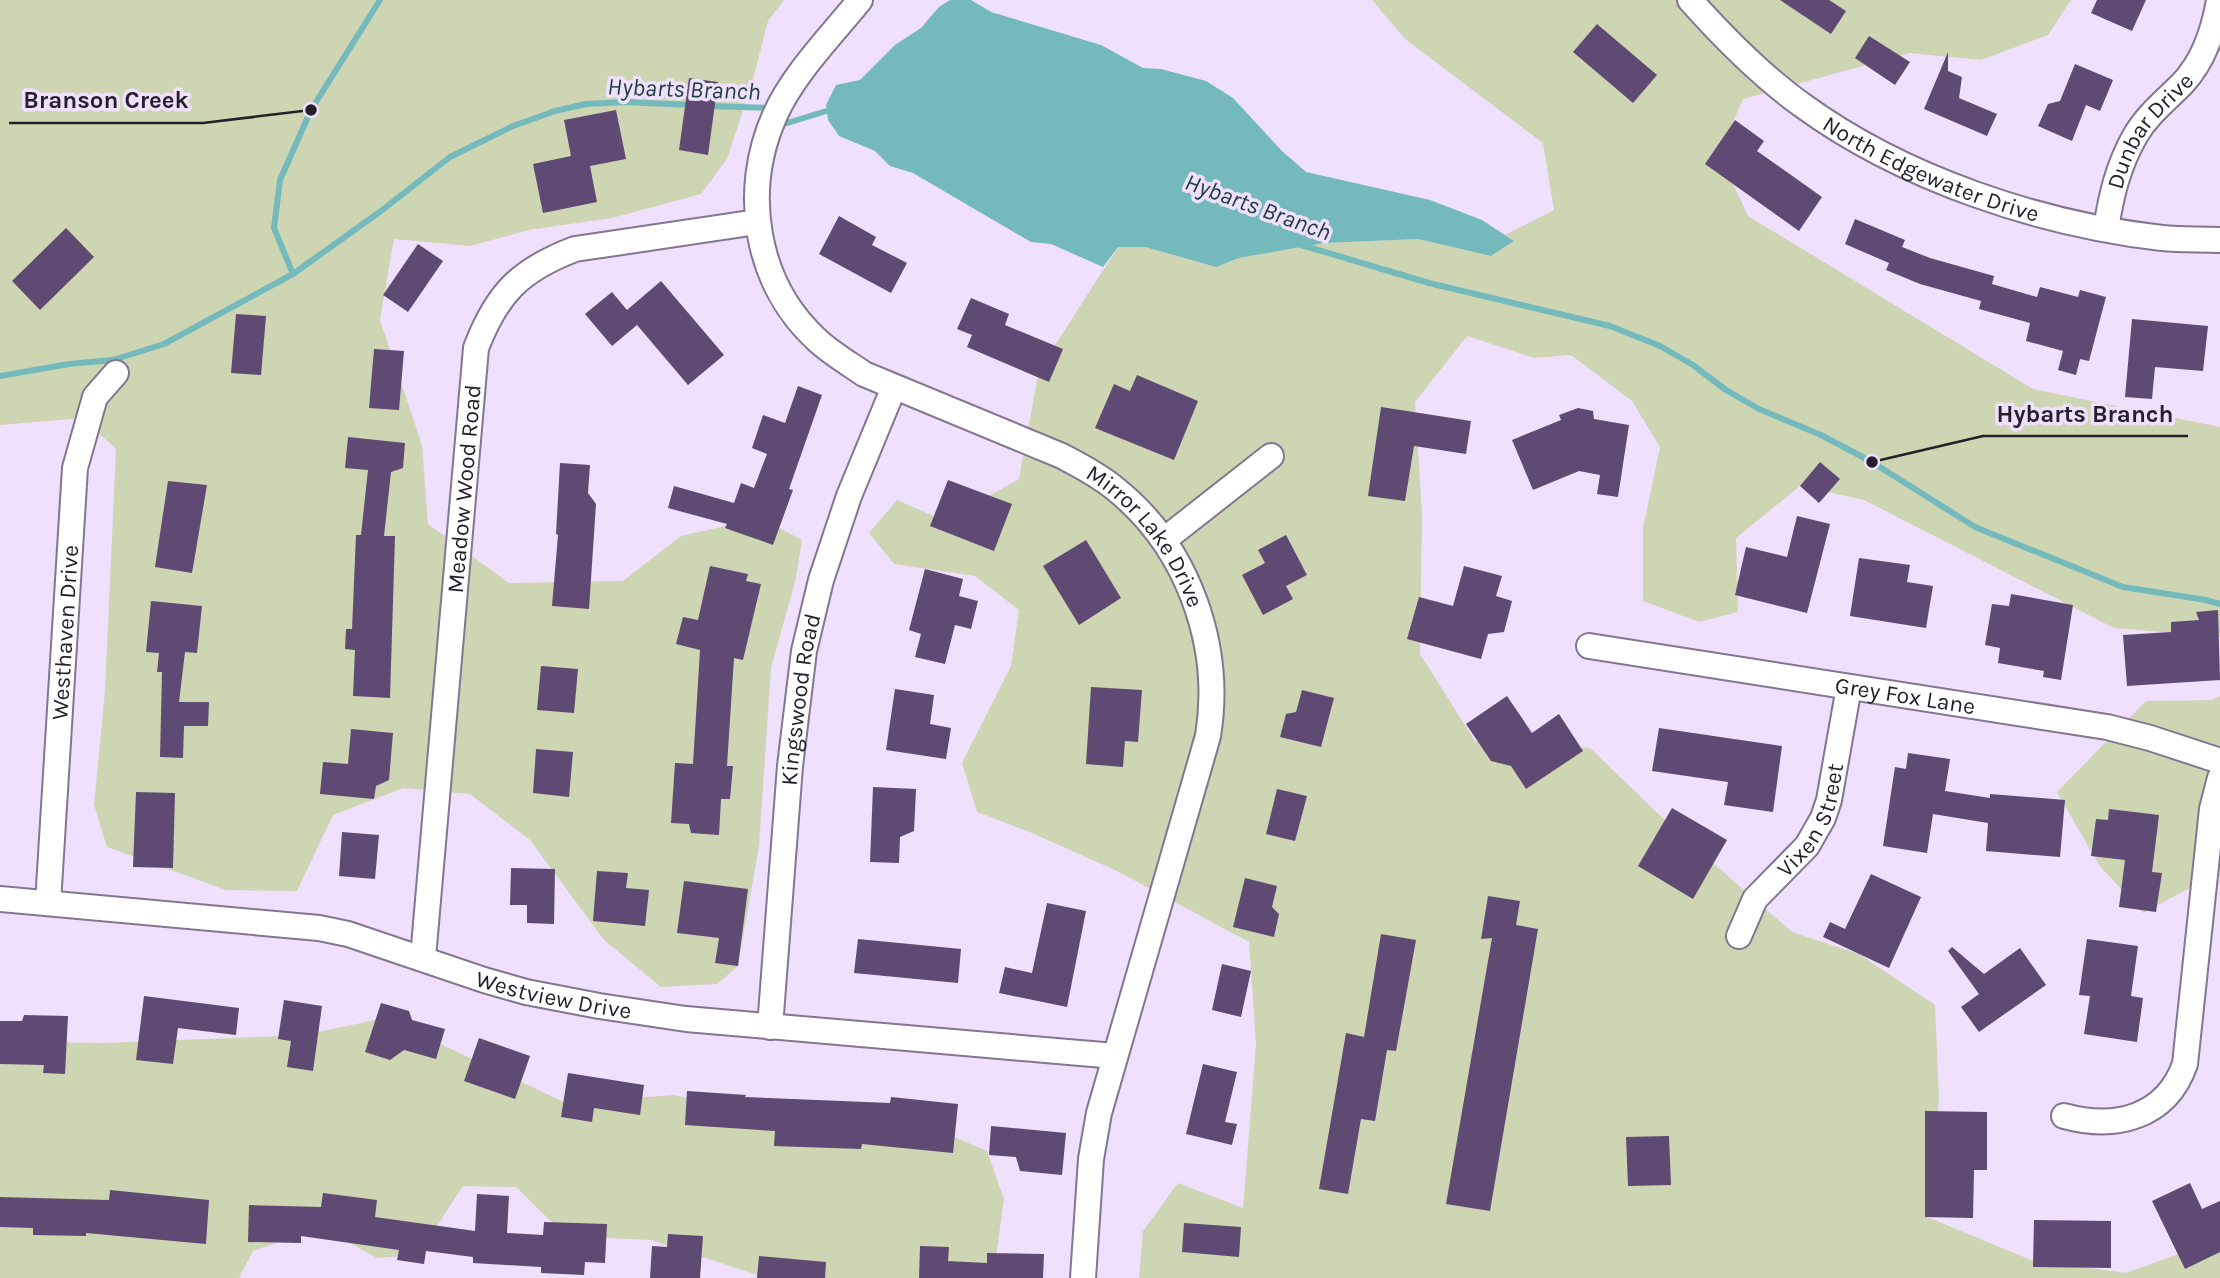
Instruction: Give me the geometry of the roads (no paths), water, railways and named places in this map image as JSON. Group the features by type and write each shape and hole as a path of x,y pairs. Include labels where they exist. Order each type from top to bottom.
{"street":[{"name":"Mirror Lake Drive","path":"860,0 790,88 775,113 765,141 758,170 757,222 768,266 780,293 816,340 839,358 894,387 1062,456 1112,486 1135,506 1164,540 1186,577 1197,605 1208,648 1213,707 1208,736 1099,1113 1091,1158 1083,1278"},
{"name":"North Edgewater Drive","path":"1690,0 1724,38 1802,106 1852,138 1891,158 1945,182 2015,206 2106,229 2164,238 2220,240"},
{"name":"Dunbar Drive","path":"2106,229 2112,189 2122,161 2153,111 2183,83 2200,58 2210,36 2219,0"},
{"name":"Meadow Wood Road","path":"423,958 476,348 486,321 523,275 548,259 575,249 757,222"},
{"name":"Westhaven Drive","path":"48,903 75,468 95,397 116,373"},
{"name":"Kingswood Road","path":"770,1027 790,766 804,652 821,580 849,496 894,387"},
{"path":"1164,540 1271,456"},
{"name":"Grey Fox Lane","path":"1589,646 2107,727 2220,761"},
{"name":"Vixen Street","path":"1739,936 1755,899 1807,846 1823,818 1829,800 1849,687"},
{"path":"2064,1116 2093,1122 2123,1120 2156,1106 2172,1091 2180,1078 2185,1064 2212,809 2220,778"},
{"name":"Westview Drive","path":"0,899 319,928 348,934 484,980 538,994 686,1020 1115,1056"}],"water":[{"path":"950,0 971,0 991,12 1101,45 1143,68 1161,69 1206,81 1233,98 1282,151 1306,172 1430,200 1482,220 1514,241 1491,256 1418,239 1324,243 1239,258 1216,267 1145,247 1118,247 1103,267 1051,244 1031,242 913,173 890,166 875,151 839,136 828,120 826,105 836,85 860,80 895,45 921,28 939,7"}],"waterway":[{"path":"293,274 274,228 280,180 311,110 380,0"},
{"name":"Hybarts Branch","path":"0,376 69,364 113,360 164,344 293,274 450,157 513,126 555,111 586,104 624,102 692,105"},
{"name":"Hybarts Branch","path":"707,106 769,108 771,111"},
{"name":"Hybarts Branch","path":"781,121 784,124 833,109"},
{"name":"Hybarts Branch","path":"1298,244 1429,283 1610,326 1660,346 1759,409 1821,435 1872,462 1975,527 2123,587 2220,604"}],"place":[{"name":"Branson Creek","path":"311,110"},
{"name":"Hybarts Branch","path":"1872,462"}]}
